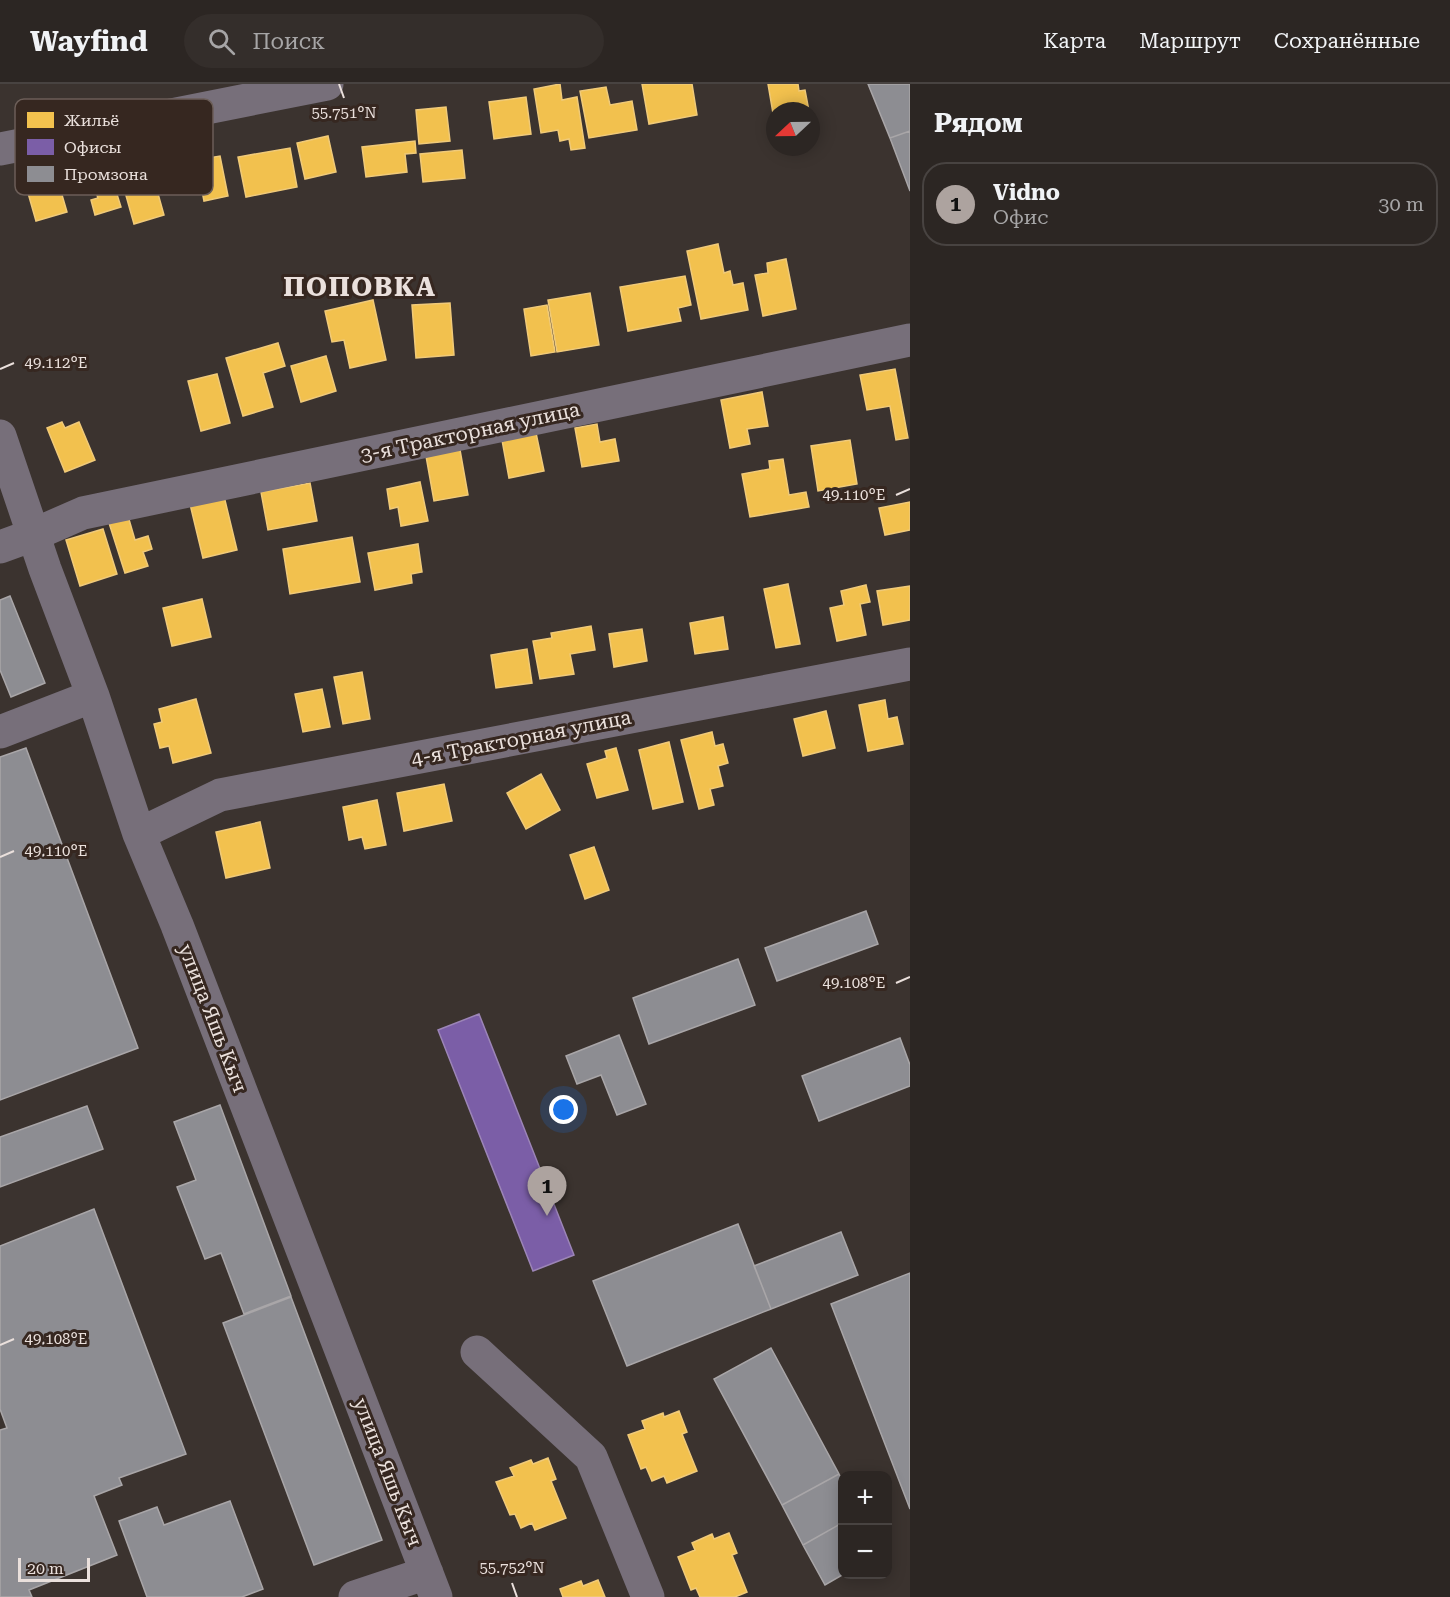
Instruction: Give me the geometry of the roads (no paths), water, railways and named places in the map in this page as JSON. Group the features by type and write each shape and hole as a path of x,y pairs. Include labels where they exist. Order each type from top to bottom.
{"street":[{"path":"213,107 327,84"},
{"path":"0,149 15,146"},
{"name":"3-я Тракторная улица","path":"0,547 83,513 910,340"},
{"name":"улица Яшь Кыч","path":"0,436 33,535 93,696 139,834 182,936 432,1585"},
{"name":"4-я Тракторная улица","path":"139,834 220,795 910,664"},
{"path":"0,732 93,696"},
{"path":"477,1352 591,1457 648,1597"},
{"path":"355,1597 432,1585"}],"place":[{"name":"Vidno","path":"547,1216"}],"district":[{"name":"ПОПОВКА","path":"360,287"}]}
